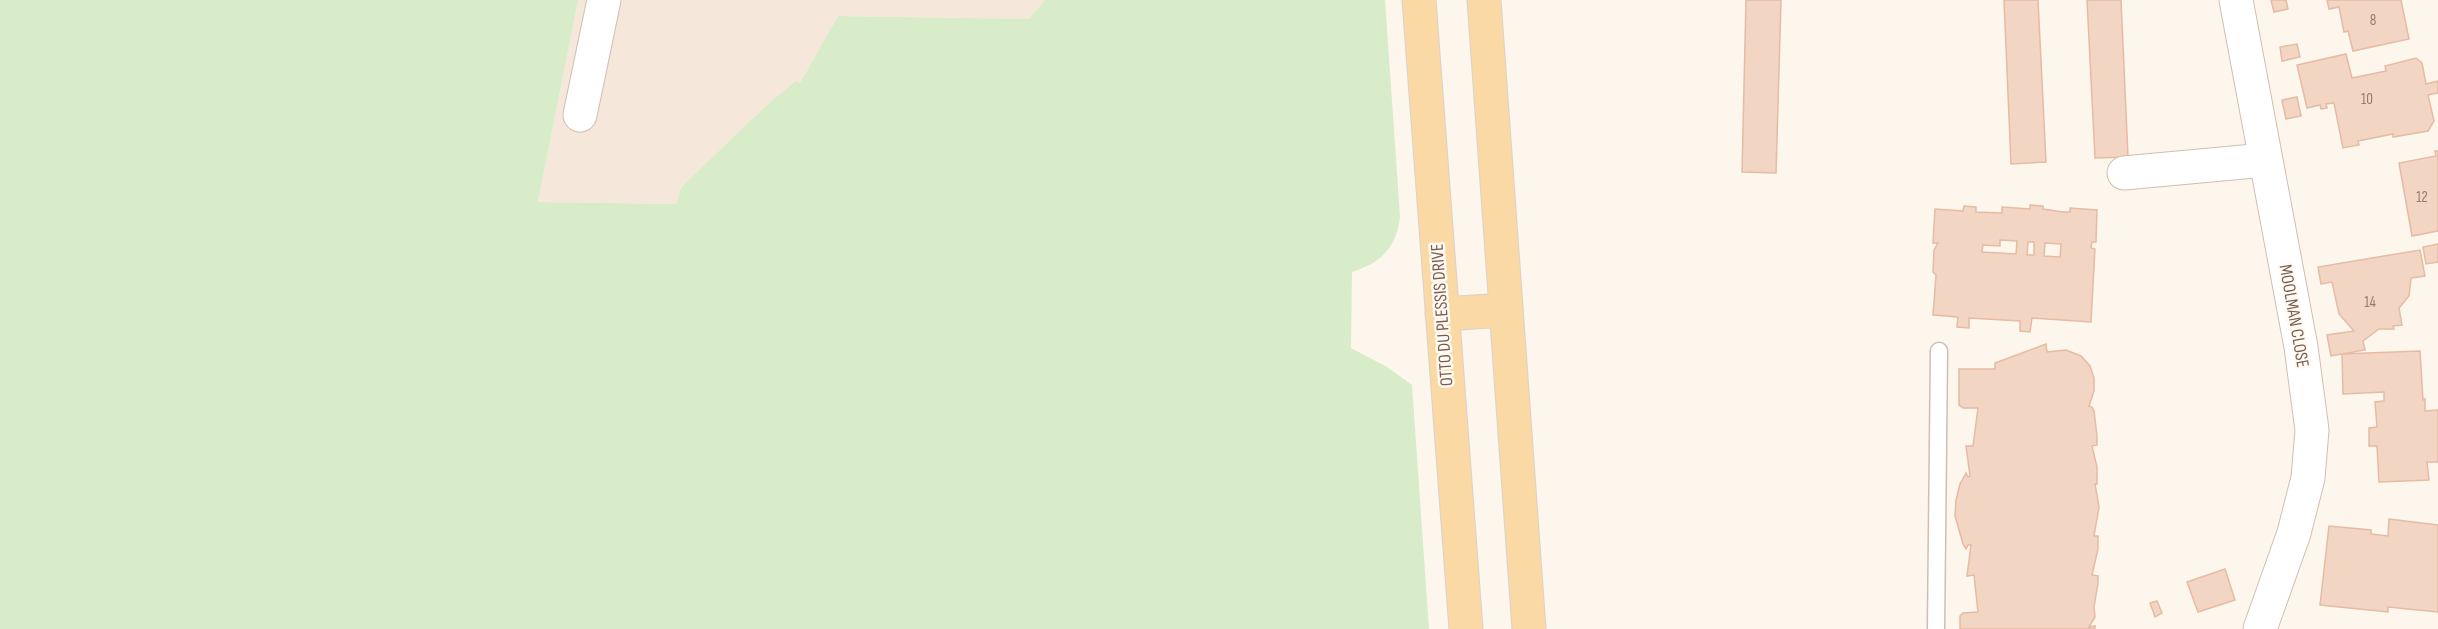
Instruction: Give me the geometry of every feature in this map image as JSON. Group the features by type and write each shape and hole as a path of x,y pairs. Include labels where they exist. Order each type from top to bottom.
{"main road":[{"name":"OTTO DU PLESSIS DRIVE","path":"1419,0 1466,629"},
{"path":"1484,0 1528,629"},
{"path":"1442,314 1506,310"}],"street":[{"path":"580,115 604,0"},
{"name":"MOOLMAN CLOSE","path":"2236,0 2301,346 2312,430 2308,478 2294,533 2260,629"},
{"path":"2124,173 2265,160"}],"lane":[{"path":"1936,629 1939,351"}],"shaded area":[{"path":"578,0 1045,0 1029,19 838,16 800,83 769,103 681,187 678,204 538,202"}],"green space":[{"path":"0,0 578,0 538,202 677,204 681,187 769,103 796,81 800,83 838,16 1029,19 1045,0 1385,0 1400,216 1395,237 1386,252 1371,264 1352,272 1351,348 1387,367 1412,385 1429,629 0,629"}],"building":[{"path":"1746,0 1781,0 1776,173 1742,172"},
{"path":"2004,0 2038,0 2046,162 2011,164"},
{"path":"2087,0 2121,0 2128,157 2095,158"},
{"path":"2271,0 2286,0 2288,9 2274,12"},
{"path":"2327,0 2401,0 2409,39 2353,51 2348,31 2344,32 2339,7 2329,9"},
{"path":"2297,44 2300,57 2282,61 2280,47"},
{"path":"2346,54 2352,78 2386,71 2385,66 2416,58 2422,63 2426,84 2438,81 2438,93 2428,95 2434,121 2428,131 2393,137 2393,134 2358,141 2359,145 2343,148 2334,103 2326,104 2327,108 2321,109 2320,105 2307,108 2297,65"},
{"path":"2297,97 2301,116 2286,119 2282,100"},
{"path":"2435,151 2438,151 2438,231 2412,236 2399,163 2436,156"},
{"path":"2030,205 2063,212 2070,212 2070,208 2097,210 2096,242 2092,242 2091,248 2095,249 2091,322 2032,318 2030,332 2020,331 2020,321 1969,318 1969,328 1957,327 1958,317 1933,315 1936,275 1933,272 1934,250 1938,243 1933,243 1935,209 1963,211 1964,206 1976,207 1976,212 2002,213 2002,207 2030,209","holes":["2000,240 2017,241 2016,254 1982,252 1983,245 2000,246","2028,242 2034,242 2034,255 2027,255","2045,243 2061,244 2060,257 2044,256"]},
{"path":"2438,244 2438,262 2426,264 2423,247"},
{"path":"2420,250 2425,276 2411,278 2409,296 2399,308 2402,325 2393,326 2394,329 2379,329 2363,341 2365,350 2331,356 2327,335 2354,331 2339,314 2332,282 2321,284 2318,267"},
{"path":"2046,344 2047,352 2066,350 2081,356 2090,366 2094,378 2094,391 2089,406 2094,411 2097,436 2097,445 2092,446 2097,467 2097,484 2095,484 2099,507 2094,536 2098,536 2098,549 2092,575 2098,576 2098,583 2094,607 2095,617 2089,627 2095,626 2095,629 1960,629 1960,616 1963,613 1978,612 1974,575 1967,576 1971,545 1968,545 1966,549 1963,544 1955,516 1960,484 1966,473 1968,477 1970,476 1966,446 1973,446 1978,408 1963,408 1959,405 1959,369 1995,369 1995,363"},
{"path":"2420,351 2425,411 2438,410 2438,462 2427,462 2429,480 2379,482 2377,446 2369,446 2369,428 2377,427 2375,402 2384,401 2384,392 2343,394 2342,354"},
{"path":"2389,519 2438,525 2438,612 2388,607 2388,612 2320,605 2329,526 2371,530 2371,534 2388,536"},
{"path":"2225,569 2235,600 2198,612 2187,582"},
{"path":"2157,601 2162,613 2155,617 2150,603"}]}
